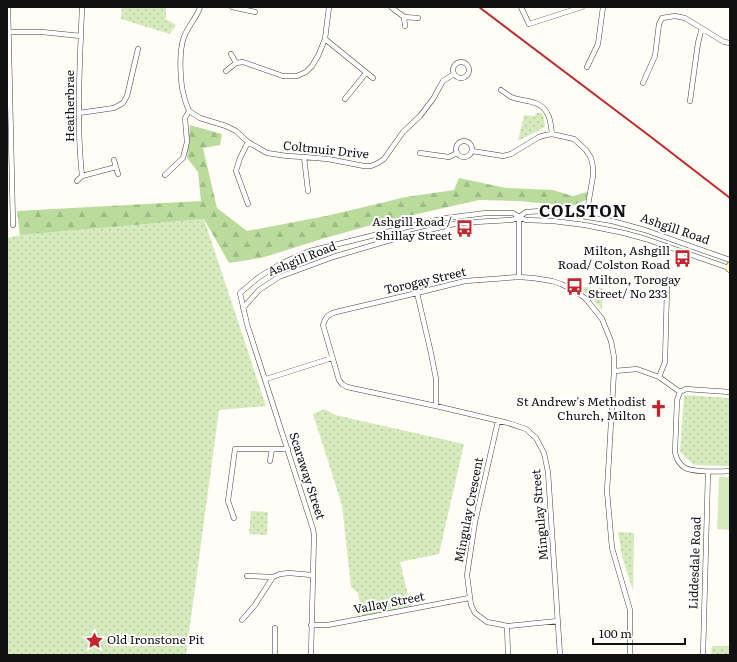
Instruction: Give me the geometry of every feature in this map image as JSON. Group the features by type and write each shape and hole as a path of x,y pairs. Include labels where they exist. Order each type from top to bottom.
{"street":[{"path":"8,7 13,225"},
{"name":"Heatherbrae","path":"82,7 79,113 82,176"},
{"path":"165,175 183,158 187,142 185,118 189,111 183,96 180,56 183,40 200,7"},
{"path":"232,7 255,12"},
{"path":"226,71 236,63 246,63 283,76 297,76 306,72 318,56 325,40 329,7"},
{"path":"392,7 404,18 405,26"},
{"path":"521,7 529,24 582,7"},
{"path":"587,67 598,44 603,7"},
{"path":"643,83 655,56 659,24 662,18 668,16 680,16 724,42 730,43"},
{"path":"404,18 418,18"},
{"path":"690,101 698,43 702,29"},
{"path":"8,32 42,32 81,36"},
{"path":"325,40 374,78"},
{"path":"79,113 114,108 123,104 127,96 138,52 132,52"},
{"path":"231,54 236,63"},
{"path":"345,99 366,72"},
{"name":"Coltmuir Drive","path":"189,111 200,118 226,126 248,142 267,153 328,159 364,166 372,166 384,159 403,132 420,116 433,99 443,81 454,74"},
{"path":"501,90 512,97 530,101 543,107 550,118 552,134"},
{"path":"472,150 502,156 510,154 539,137 552,134 574,139 586,150 591,158 593,167 593,176 586,216"},
{"path":"248,142 240,158 236,171 248,204"},
{"path":"461,142 469,143 472,148 470,155 466,158 457,154 457,145 461,142"},
{"path":"420,153 448,157 457,154"},
{"path":"304,157 308,192"},
{"path":"114,160 118,174"},
{"path":"77,180 82,176 116,167"},
{"name":"Ashgill Road","path":"243,308 259,290 279,277 333,257 401,237 458,223 512,220 526,212 541,211 586,216 612,221 645,230 730,266"},
{"name":"Ashgill Road","path":"243,308 240,293 259,277 282,263 310,251 446,218 497,212 513,213 526,220 553,221 584,225 624,233 730,266"},
{"path":"519,217 519,277"},
{"name":"Torogay Street","path":"332,358 323,325 328,315 465,280 519,277 552,281 577,292 586,299 602,319 611,341 614,357 607,491 612,548 630,610 630,655"},
{"path":"659,377 665,362 667,288"},
{"path":"417,293 436,379 436,406"},
{"name":"Scaraway Street","path":"243,308 313,529 311,655"},
{"path":"266,379 332,358"},
{"name":"Mingulay Street","path":"332,358 339,380 347,387 498,420 526,429 536,438 544,453 548,472 560,655"},
{"path":"614,371 637,370 659,377 680,392"},
{"path":"730,392 686,389 680,392 677,400 675,452 676,458 685,468 708,472 730,471"},
{"name":"Mingulay Crescent","path":"498,420 475,522 467,575 470,605 475,614 487,622 507,626 558,621"},
{"path":"234,518 228,501 235,449 288,449"},
{"path":"270,461 272,449"},
{"name":"Liddesdale Road","path":"703,655 708,472"},
{"path":"247,576 273,577 280,574 289,573 312,575"},
{"path":"242,620 255,605 273,577"},
{"name":"Vallay Street","path":"312,625 328,625 469,598"},
{"path":"507,626 508,655"},
{"path":"275,628 275,655"}],"green space":[{"path":"122,7 166,7 166,19 176,25 170,34 121,19"},
{"path":"536,113 542,113 545,127 518,141 524,115 535,116"},
{"path":"190,125 222,134 220,145 203,148 217,208 247,231 326,216 406,197 454,190 459,178 506,188 553,190 573,196 587,192 586,200 572,206 519,201 479,200 382,222 261,258 229,263 204,219 20,235 17,211 201,201 198,172 187,158"},
{"path":"204,219 266,406 219,410 186,655 7,655 7,238 20,235"},
{"path":"577,287 602,288 602,310 591,297"},
{"path":"684,395 730,398 730,466 694,465 680,452"},
{"path":"325,409 335,415 464,444 439,554 400,562 411,607 362,616 358,593 351,587 342,505 313,414"},
{"path":"719,477 730,477 730,530 717,529"},
{"path":"251,511 268,512 267,535 249,534"},
{"path":"618,532 634,533 633,591 622,556"},
{"path":"712,646 730,646 730,655 711,655"}],"railway":[{"path":"479,7 730,198"}],"place":[{"name":"Ashgill Road / Shillay Street","path":"465,229"},
{"name":"Milton, Ashgill Road/ Colston Road","path":"683,258"},
{"name":"Milton, Torogay Street/ No 233","path":"575,287"},
{"name":"St Andrew's Methodist Church, Milton","path":"659,409"},
{"name":"Old Ironstone Pit","path":"94,640"}],"district":[{"name":"COLSTON","path":"583,211"}]}
